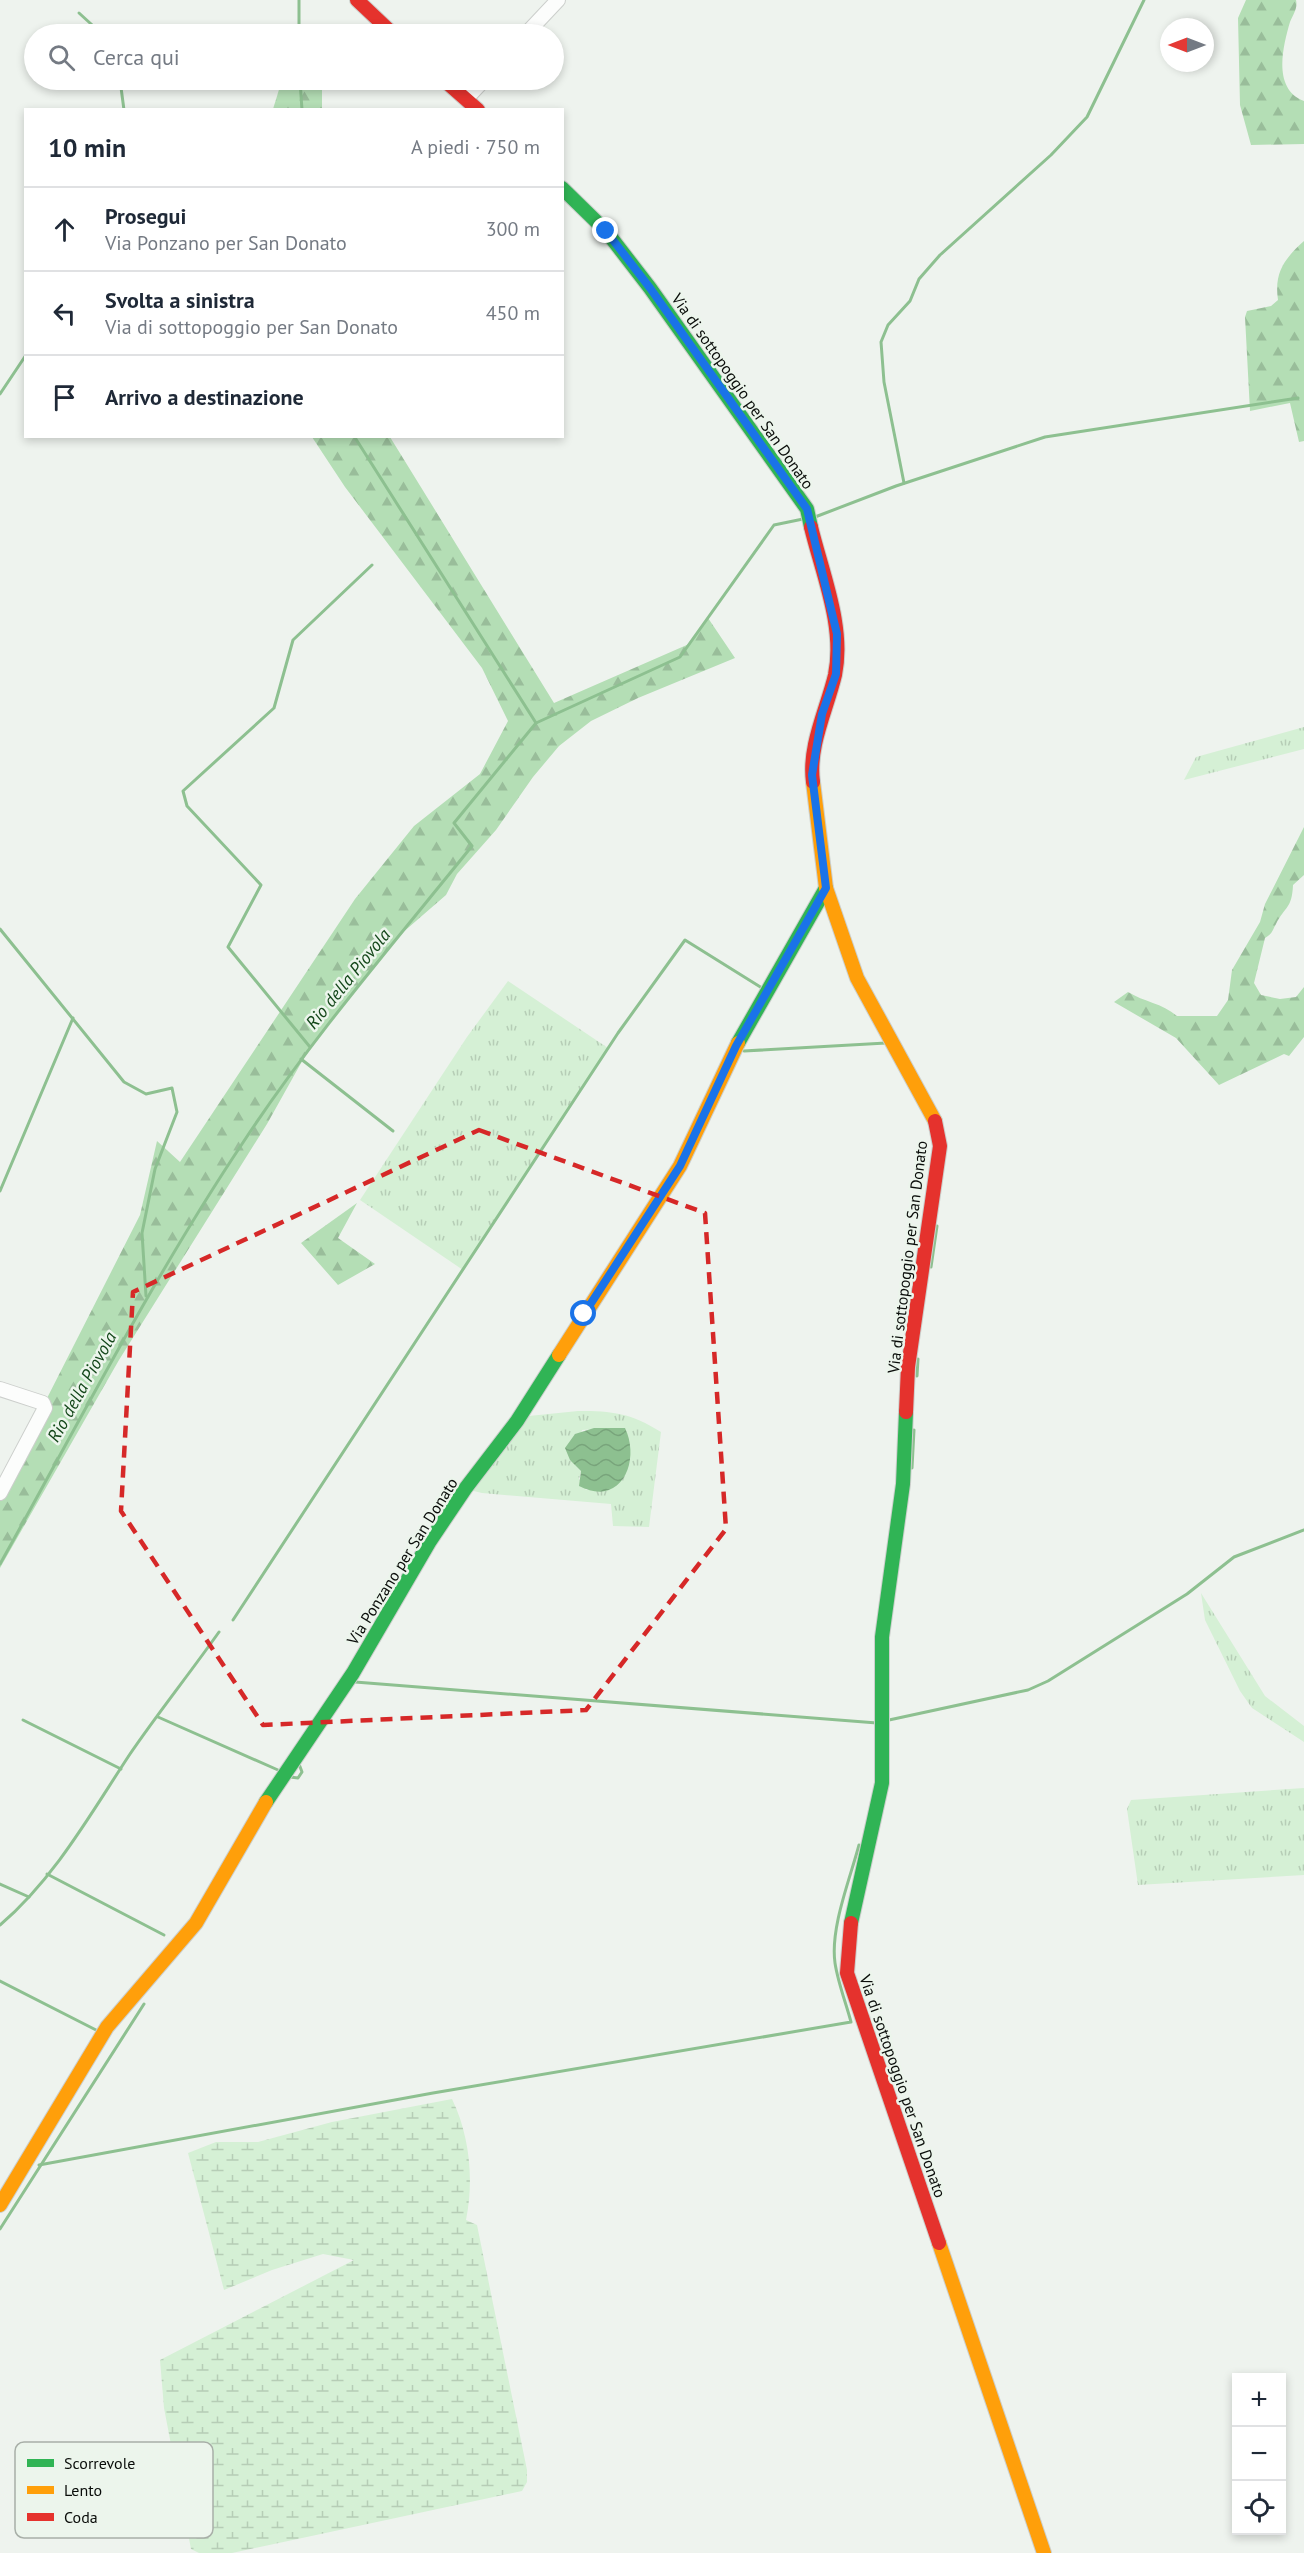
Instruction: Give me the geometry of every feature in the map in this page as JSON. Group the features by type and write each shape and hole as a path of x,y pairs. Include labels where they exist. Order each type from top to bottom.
{"street":[{"path":"357,0 382,24"},
{"path":"535,24 558,0"},
{"path":"455,90 472,105 479,90"},
{"name":"Via di sottopoggio per San Donato","path":"564,190 606,231 650,288 809,518 837,634 836,674 822,714 812,775 826,888 857,978 935,1121 940,1146 908,1367 903,1484 882,1637 884,1721 882,1783 848,1937 846,1973 1044,2553"},
{"name":"Via Ponzano per San Donato","path":"0,2205 104,2034 196,1923 271,1793 352,1673 430,1541 465,1489 517,1421 680,1166 736,1046 826,888"},
{"path":"0,1389 34,1399 43,1403 45,1408 0,1493"}],"highlighted area":[{"path":"479,1130 705,1213 726,1529 586,1710 263,1725 121,1511 133,1292"}],"green space":[{"path":"1246,0 1296,0 1296,9 1284,44 1282,67 1288,87 1294,95 1304,101 1304,144 1251,145 1240,105 1238,18"},
{"path":"279,90 322,90 322,108 273,108"},
{"path":"1304,241 1304,441 1299,442 1290,403 1250,411 1245,317 1247,311 1271,306 1278,300 1277,290 1282,267"},
{"path":"313,438 391,438 554,703 689,644 708,618 735,658 638,698 591,721 559,746 533,777 496,830 457,874 446,895 401,934 310,1047 267,1124 119,1360 0,1568 0,1480 41,1410 140,1215 157,1141 180,1162 355,899 414,826 480,774 508,721 482,668 345,487"},
{"path":"1304,727 1304,749 1184,780 1196,757"},
{"path":"1304,827 1304,875 1293,885 1290,903 1270,935 1265,938 1254,983 1261,995 1280,999 1296,997 1304,987 1304,1037 1289,1056 1284,1054 1219,1085 1176,1038 1114,1002 1128,992 1165,1008 1177,1016 1217,1016 1228,1000 1232,970 1260,922 1265,904"},
{"path":"508,981 608,1048 463,1270 360,1200 467,1037"},
{"path":"357,1203 338,1238 375,1264 338,1285 301,1243"},
{"path":"578,1411 612,1413 631,1417 661,1432 649,1527 613,1526 611,1504 482,1493 465,1489 519,1417","holes":["611,1428 610,1489 586,1490 579,1479 581,1471 575,1465 582,1430"]},
{"path":"1201,1593 1265,1696 1304,1726 1304,1742 1252,1708 1240,1691 1205,1620"},
{"path":"1304,1788 1304,1875 1138,1885 1127,1809 1131,1800"},
{"path":"452,2099 463,2128 469,2159 470,2190 466,2220 477,2225 527,2470 527,2482 522,2491 232,2553 199,2553 191,2549 189,2538 213,2538 213,2442 171,2442 164,2408 160,2360 354,2260 323,2254 272,2270 224,2290 188,2153 216,2142 258,2142 332,2122"}],"water":[{"path":"594,1428 625,1428 629,1441 629,1467 624,1478 616,1486 606,1491 594,1491 579,1486 581,1471 570,1460 565,1448 575,1434"}],"waterway":[{"path":"299,0 299,24"},
{"path":"904,483 884,382 881,342 888,325 910,301 919,279 940,255 1051,155 1087,117 1144,0"},
{"path":"79,13 91,24"},
{"path":"121,90 124,108"},
{"path":"301,90 302,108"},
{"path":"0,394 24,358"},
{"path":"815,517 896,486 1045,437 1298,398"},
{"name":"Rio della Piovola","path":"355,438 536,723"},
{"name":"Rio della Piovola","path":"0,1564 147,1299 242,1144 324,1029 472,846 454,823 536,723 680,657 774,525 803,519"},
{"path":"310,1047 228,947 261,885 187,806 183,791 274,708 293,640 372,565"},
{"path":"0,929 124,1082 146,1094 172,1088 177,1112 155,1169 142,1233 146,1296"},
{"path":"233,1620 618,1033 685,940 762,988"},
{"path":"0,1191 73,1018"},
{"path":"744,1051 886,1043"},
{"path":"301,1059 393,1131"},
{"path":"931,1267 937,1226"},
{"path":"917,1376 918,1359"},
{"path":"912,1468 914,1430"},
{"path":"889,1720 1028,1690 1048,1681 1187,1594 1234,1557 1304,1530"},
{"path":"0,1925 20,1907 55,1866 130,1754 219,1632"},
{"path":"355,1682 877,1723"},
{"path":"158,1717 278,1770"},
{"path":"23,1720 121,1769"},
{"path":"290,1777 298,1778 302,1772 299,1764"},
{"path":"39,2165 433,2093 851,2022 838,1978 834,1949 838,1919 859,1845"},
{"path":"47,1874 164,1935"},
{"path":"0,1884 29,1897"},
{"path":"0,1981 98,2031"},
{"path":"0,2229 144,2004"}],"traffic: fast":[{"path":"564,190 606,231 650,288 807,509 811,527"},
{"path":"738,1043 826,888"},
{"path":"266,1802 353,1673 430,1541 465,1489 517,1421 559,1355"},
{"path":"851,1923 882,1783 882,1637 903,1484 906,1412"}],"traffic: slow":[{"path":"813,782 826,888 857,978 935,1121"},
{"path":"559,1355 680,1166 738,1043"},
{"path":"0,2205 107,2027 196,1923 266,1802"},
{"path":"939,2243 1044,2553"}],"traffic: jam":[{"path":"357,0 382,24"},
{"path":"455,90 476,108"},
{"path":"811,527 831,600 837,638 835,675 813,755 813,782"},
{"path":"906,1412 908,1367 940,1146 935,1121"},
{"path":"851,1923 847,1973 939,2243"}],"route":[{"path":"584,1314 680,1166 736,1046 826,888 816,826 812,775 822,714 836,674 837,634 807,509 650,288 606,231"}]}
